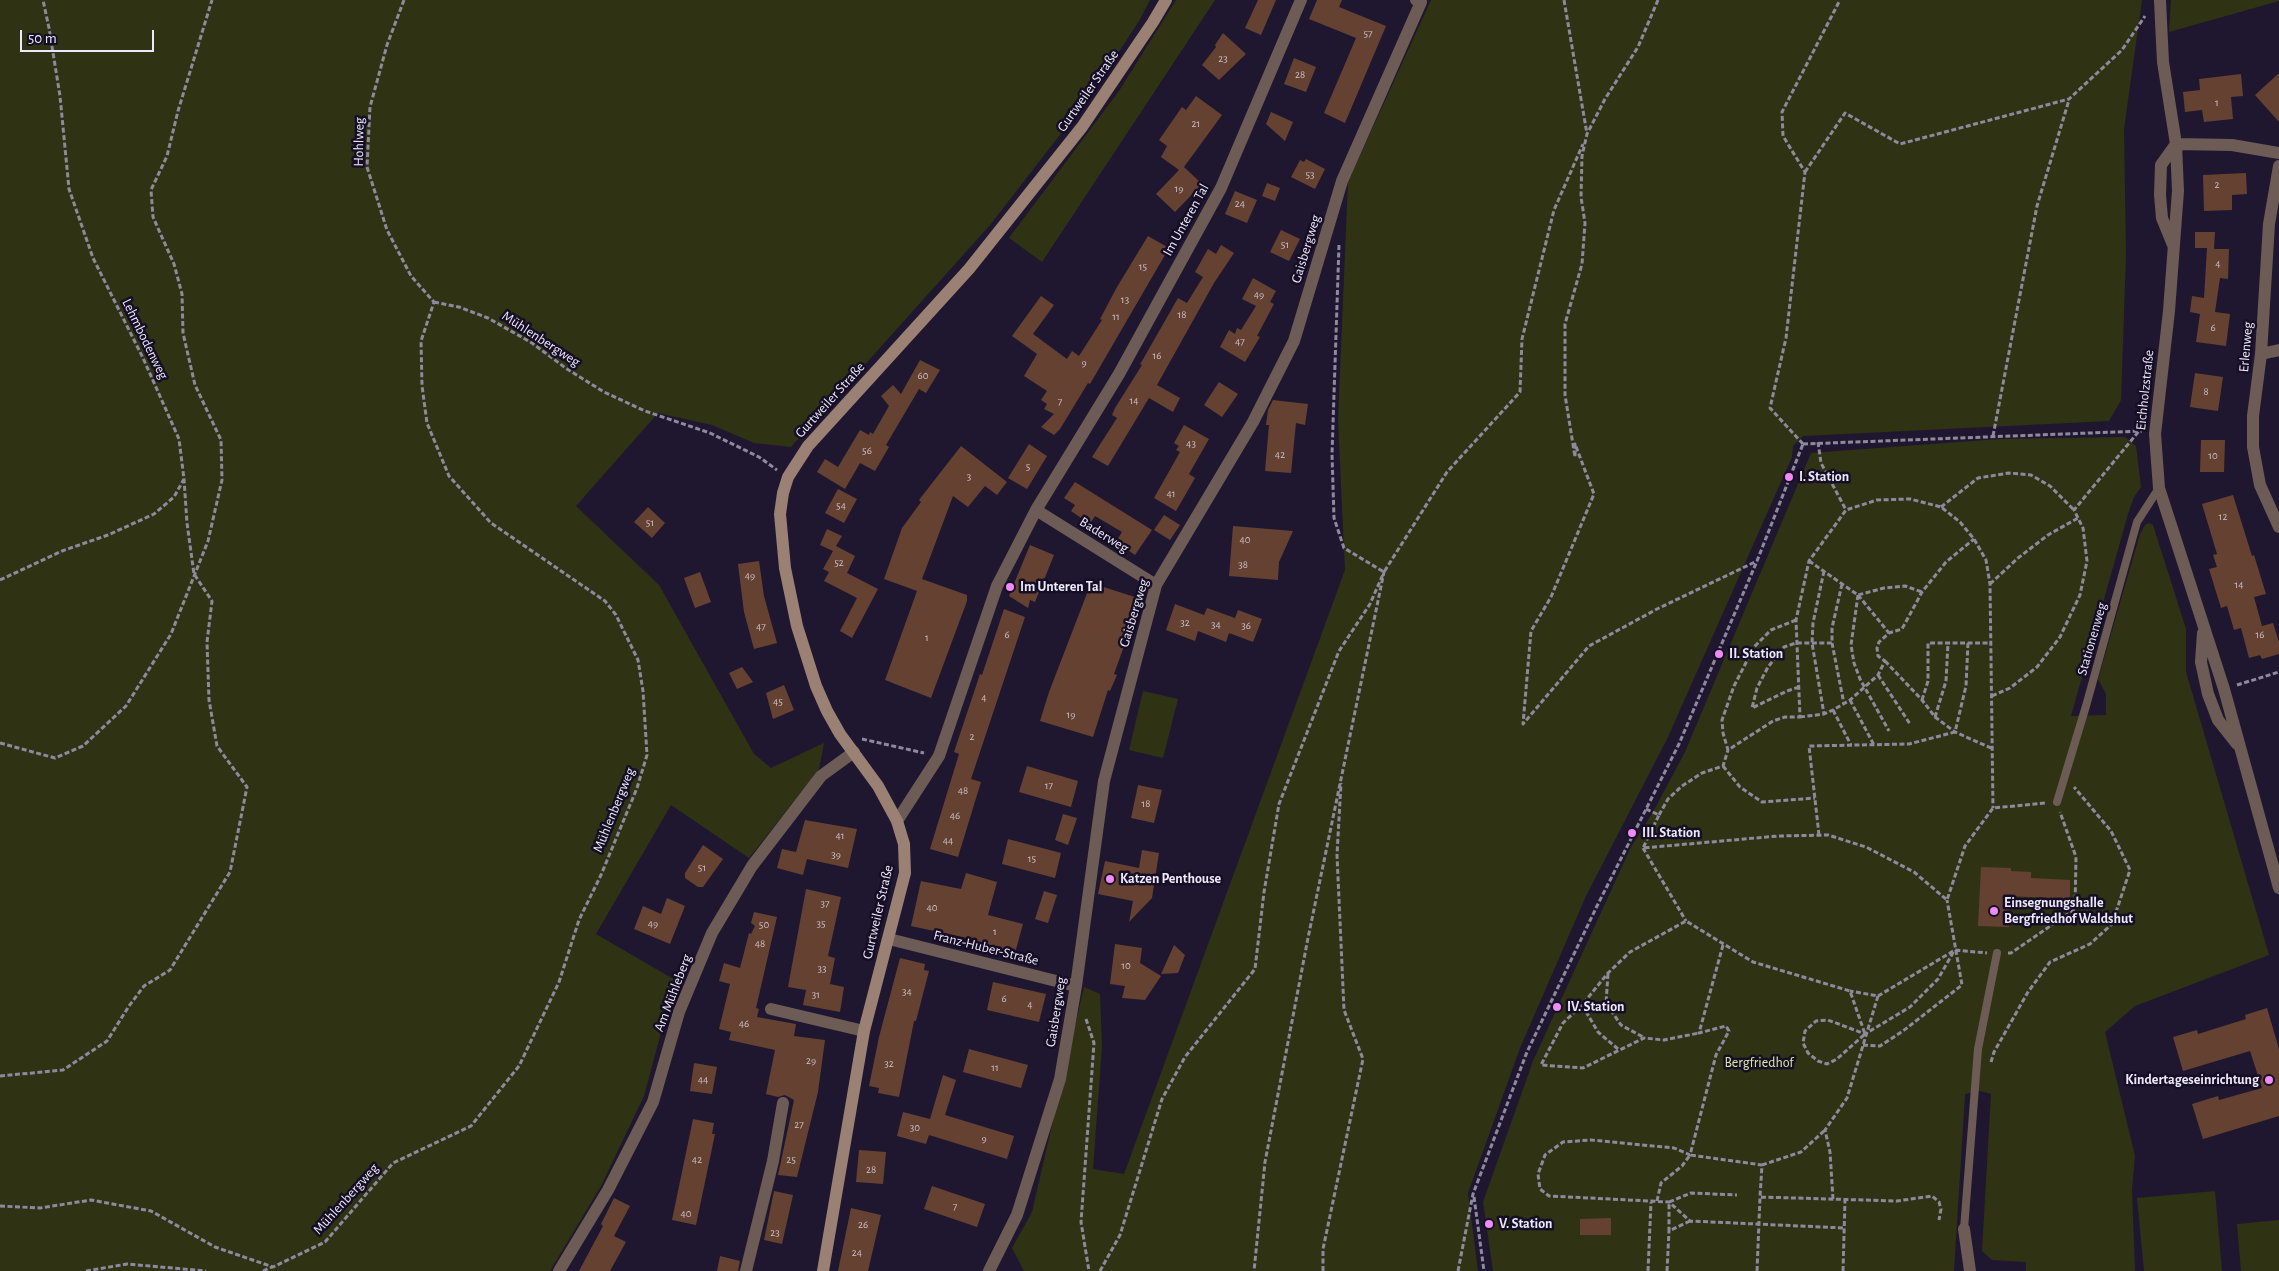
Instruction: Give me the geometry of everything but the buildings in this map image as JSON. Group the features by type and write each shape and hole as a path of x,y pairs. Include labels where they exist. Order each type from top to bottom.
{"main road":[{"name":"Gurtweiler Straße","path":"823,1271 864,1031 905,873 904,844 897,821 878,786 840,734 816,686 797,626 785,568 780,514 783,493 788,478 818,433 975,262 1082,127 1166,0"}],"street":[{"name":"Im Unteren Tal","path":"897,821 939,756 996,586 1036,510 1119,374 1221,188 1301,0"},
{"name":"Eichholzstraße","path":"2160,0 2162,62 2176,144 2178,191 2175,250 2155,434 2159,488 2204,625 2279,888"},
{"name":"Gaisbergweg","path":"989,1271 1017,1215 1060,1079 1076,986 1104,781 1156,586 1253,422 1294,341 1342,181 1418,1"},
{"path":"2175,250 2162,218 2160,194 2161,165 2176,144 2232,145 2279,153"},
{"name":"Erlenweg","path":"2279,166 2268,224 2261,354 2253,416 2253,447 2260,485 2279,527"},
{"path":"2261,354 2279,350"},
{"name":"Baderweg","path":"1036,510 1156,586"},
{"name":"Am Mühleberg","path":"559,1271 608,1190 653,1102 679,1012 712,932 752,866 821,776 854,752"},
{"name":"Franz-Huber-Straße","path":"889,939 1076,986"},
{"path":"771,1010 864,1031"},
{"path":"746,1271 773,1161 783,1103"},
{"path":"1964,1229 1970,1271"}],"lane":[{"name":"Stationenweg","path":"2056,802 2086,706 2137,522 2159,488"},
{"path":"1964,1229 1978,1049 1997,953"}],"path":[{"name":"Lehmbodenweg","path":"43,0 60,96 69,190 93,258 143,358 179,439 194,574"},
{"path":"0,743 55,758 83,746 126,706 171,634 208,541 222,480 221,440 195,385 182,333 182,294 174,264 153,217 151,190 168,156 178,110 212,0"},
{"name":"Hohlweg","path":"404,0 387,45 370,107 367,166 387,230 411,276 434,302"},
{"path":"1564,0 1587,134 1580,174 1585,223 1582,264 1565,324 1565,395 1575,457 1574,444 1594,494 1551,597 1531,631 1523,724 1590,646 1657,609 1757,561"},
{"path":"1100,1271 1120,1235 1162,1099 1185,1057 1255,969 1264,892 1279,804 1339,650 1370,604 1384,572 1446,472 1520,392 1522,339 1554,210 1587,134 1605,99 1638,47 1658,0"},
{"path":"1805,172 1783,136 1782,112 1840,0"},
{"path":"1803,444 1770,408 1786,338 1805,172 1845,113 1900,144 2069,99 2122,50 2144,17 2160,0"},
{"path":"1992,436 2037,206 2069,99"},
{"path":"1339,243 1332,454 1334,518 1344,548 1384,572"},
{"name":"Mühlenbergweg","path":"263,1271 325,1242 393,1163 471,1126 520,1066 559,982 579,920 601,875 637,788 647,754 643,691 638,660 616,616 605,601 491,523 449,476 427,423 422,386 421,341 434,302 488,318 532,343 567,369 604,392 645,411 710,433 760,457 788,478"},
{"path":"1803,444 2140,431 2155,434"},
{"path":"2074,510 2140,431"},
{"path":"1818,442 1821,463 1846,510"},
{"path":"1458,1271 1473,1194 1527,1052 1601,898 1679,744 1757,561 1803,444"},
{"path":"1941,507 1978,478 2009,473 2031,475 2050,486 2074,510 2084,528 2087,562 2080,595 2060,637 2037,667 2010,688 1992,696"},
{"path":"0,580 62,551 108,535 154,514 174,497 184,479"},
{"path":"1800,717 1796,620 1809,561 1846,510 1877,500 1910,499 1941,507 1960,522 1974,539 1986,560 1990,584 1993,808 1965,846 1947,900 1954,950 1962,985 1903,1031 1880,1046 1863,1045"},
{"path":"1990,584 2018,558 2048,536 2078,518"},
{"path":"1974,539 1946,562 1922,592 1902,630 1884,636 1877,648 1878,656 1922,700 1935,717 1956,732 1991,748"},
{"path":"1809,561 1858,595 1890,633"},
{"path":"1824,571 1813,623 1812,643 1824,714"},
{"path":"1254,1271 1265,1162 1342,770 1384,572"},
{"path":"0,1076 63,1070 107,1041 144,986 170,970 230,872 247,787 217,746 209,700 207,642 212,601 194,574"},
{"path":"1842,584 1832,628 1832,644 1844,704"},
{"path":"1858,595 1884,588 1906,586 1922,592"},
{"path":"1858,595 1851,645 1854,663 1865,688 1889,731"},
{"path":"1723,766 1728,750 1723,733 1722,720 1734,686 1754,647 1771,630 1796,620"},
{"path":"1922,700 1928,681 1928,643 1991,642"},
{"path":"1799,687 1752,708 1757,688 1775,657 1784,647 1796,643 1832,644"},
{"path":"1935,717 1946,681 1948,643"},
{"path":"1956,732 1966,686 1968,643"},
{"path":"1728,750 1773,721 1785,717 1824,714 1844,704 1878,675 1885,661"},
{"path":"1878,675 1910,724"},
{"path":"1850,700 1874,745"},
{"path":"1833,710 1851,745"},
{"path":"1819,835 1809,746 1909,744 1956,732"},
{"path":"840,734 939,756"},
{"path":"1723,766 1740,787 1762,802 1815,798"},
{"path":"1643,848 1668,799 1682,786 1702,773 1723,766"},
{"path":"1323,1271 1323,1249 1363,1059 1344,1010 1337,855 1342,770"},
{"path":"1989,1071 1994,1052 2004,1033 2028,992 2050,962 2090,944 2112,924 2130,870 2111,831 2072,785"},
{"path":"1737,1195 1691,1193 1669,1202 1549,1196 1540,1189 1538,1174 1545,1155 1563,1142 1591,1140 1674,1148 1690,1155 1762,1165 1801,1152 1825,1130 1847,1098 1878,996 1954,950 2011,953 2075,909 2076,857 2056,802 1993,808"},
{"path":"1646,809 1659,815"},
{"path":"1643,848 1778,836 1828,835 1866,847 1914,872 1947,900"},
{"path":"1643,848 1686,921 1723,945 1753,962 1850,991 1878,996"},
{"path":"1644,1038 1618,1049 1583,1068 1540,1065 1564,1023 1608,973 1630,952 1686,921"},
{"path":"1699,1034 1723,945"},
{"path":"1865,1034 1828,1020 1816,1021 1805,1031 1803,1043 1808,1053 1818,1061 1827,1064 1837,1059 1865,1034 1910,1006 1938,979 1954,950"},
{"path":"1608,973 1606,1003 1621,1025 1644,1038 1664,1040 1699,1034 1726,1026 1729,1031 1716,1054 1690,1155 1682,1166 1662,1183 1657,1201"},
{"path":"1850,991 1865,1034"},
{"path":"1582,1004 1598,1032 1618,1049"},
{"path":"1085,1015 1094,1043 1081,1222 1089,1271"},
{"path":"1825,1130 1830,1152 1833,1199"},
{"path":"1757,1271 1762,1165"},
{"path":"1473,1194 1484,1271"},
{"path":"1760,1197 1897,1201 1932,1196 1939,1202 1941,1209 1939,1220"},
{"path":"0,1206 40,1208 91,1200 150,1211 215,1247 273,1266"},
{"path":"1843,1271 1845,1200"},
{"path":"1648,1271 1651,1202"},
{"path":"1669,1202 1690,1221"},
{"path":"1667,1271 1669,1202"},
{"path":"1669,1231 1690,1221 1844,1228"},
{"path":"86,1271 127,1264 206,1271"}],"green space":[{"path":"0,0 1150,0 1139,21 1090,96 990,225 791,447 754,443 712,425 658,413 576,506 659,585 754,754 771,768 824,743 819,769 749,858 671,805 596,934 675,980 644,1096 601,1186 550,1271 0,1271"},
{"path":"1176,0 1215,0 1042,262 1009,238 1119,91"},
{"path":"1431,0 2142,0 2124,129 2126,255 2121,400 2109,421 1803,436 1793,446 1792,457 1668,737 1586,896 1520,1048 1468,1193 1478,1271 1024,1271 1012,1248 1032,1212 1084,987 1100,994 1102,1047 1093,1169 1124,1174 1345,570 1338,420 1348,182"},
{"path":"2171,0 2279,0 2279,1 2169,32"},
{"name":"Bergfriedhof","path":"2125,437 2136,446 2141,487 2134,497 2128,514 2071,716 2106,715 2106,694 2098,679 2140,534 2145,525 2149,523 2153,525 2186,629 2186,672 2269,955 2135,1006 2105,1032 2135,1156 2132,1189 2135,1271 2026,1271 2026,1262 1992,1260 1982,1251 1991,1094 1980,1091 1965,1094 1954,1271 1493,1271 1483,1202 1533,1061 1631,847 1653,812 1685,752 1811,453 2000,439"},
{"path":"1143,691 1178,699 1163,758 1129,750"},
{"path":"2215,1191 2222,1271 2144,1271 2137,1198"},
{"path":"2279,1220 2279,1271 2241,1271 2237,1224"}],"place":[{"name":"I. Station","path":"1789,477"},
{"name":"Im Unteren Tal","path":"1010,587"},
{"name":"II. Station","path":"1719,654"},
{"name":"III. Station","path":"1632,833"},
{"name":"Katzen Penthouse","path":"1110,879"},
{"name":"Einsegnungshalle Bergfriedhof Waldshut","path":"1994,911"},
{"name":"IV. Station","path":"1557,1007"},
{"name":"Kindertageseinrichtung","path":"2269,1080"},
{"name":"V. Station","path":"1489,1224"}]}
